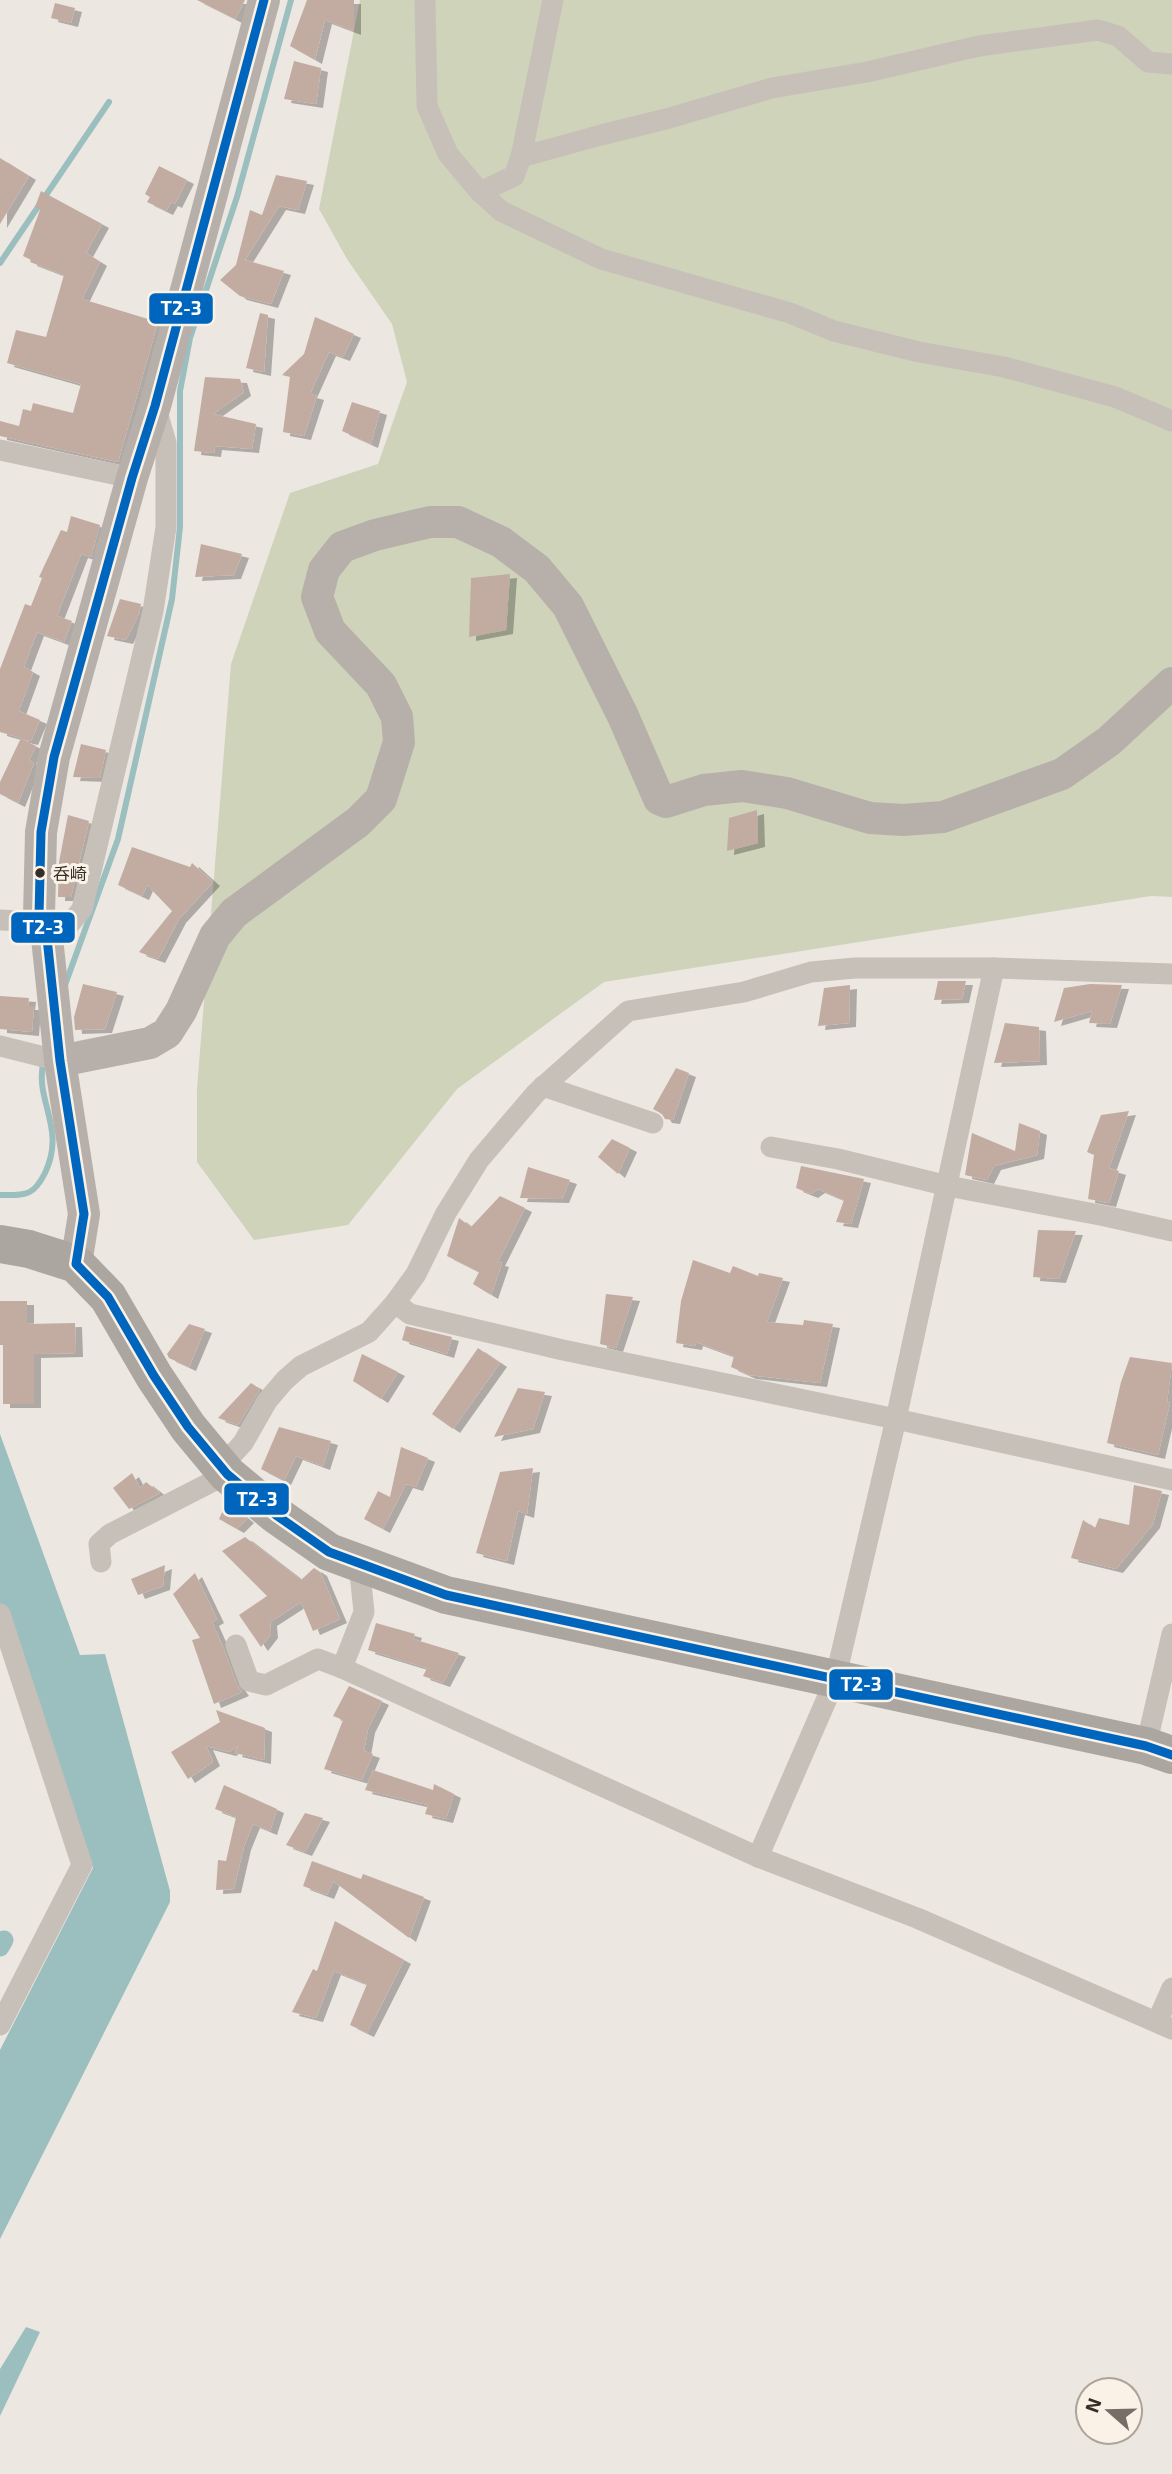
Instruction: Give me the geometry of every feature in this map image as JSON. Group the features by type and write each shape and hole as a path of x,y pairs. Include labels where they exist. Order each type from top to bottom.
{"highway":[{"path":"0,1244 29,1249 76,1264 108,1297 154,1376 188,1427 224,1470 286,1522 330,1552 446,1595 1159,1751"}],"street":[{"path":"76,1264 84,1214 52,1055 53,993 44,930 39,916 41,832 54,757 132,478 155,406 264,0"},
{"path":"425,0 427,106 448,154 480,192 501,211 601,259 790,313 834,331 919,352 1004,367 1169,413"},
{"path":"480,192 514,176 521,157 553,0"},
{"path":"521,157 666,120 772,88 867,72 979,46 1034,38 1098,30 1118,36 1148,62 1172,64"},
{"path":"0,920 44,930 69,925 82,909 153,611 166,527 166,443 155,406"},
{"path":"0,450 132,478"},
{"path":"0,1046 52,1055 150,1043 167,1033 181,1012 215,936 233,913 358,822 381,799 399,742 397,717 381,685 330,631 317,597 324,570 337,552 342,547 375,535 430,522 458,522 500,542 537,569 568,606 623,716 659,799 666,802 704,790 742,786 788,793 870,818 904,820 943,817 1062,774 1109,741 1172,683"},
{"path":"101,1562 99,1544 110,1534 224,1470 267,1401 301,1366 369,1332 416,1274 446,1213 479,1160 544,1086 628,1011 744,992 811,972 855,968 994,968 1172,974"},
{"path":"758,1857 835,1680 896,1419 994,968"},
{"path":"544,1086 653,1123"},
{"path":"771,1147 1172,1231"},
{"path":"395,1303 410,1314 563,1350 1172,1480"},
{"path":"342,1668 364,1612 359,1564"},
{"path":"0,1614 82,1866 0,2025"},
{"path":"1159,1751 1172,1634"},
{"path":"236,1645 248,1681 266,1685 318,1659 342,1668 758,1857 917,1918 1164,2025 1172,1988"}],"green space":[{"path":"360,0 1172,0 1172,897 1151,896 604,982 457,1089 348,1225 254,1240 197,1162 197,1089 231,664 290,493 378,464 407,382 392,324 347,259 319,209"}],"water":[{"path":"0,1434 80,1655 105,1654 170,1891 170,1902 0,2239 0,2050 93,1868 0,1606"},
{"path":"26,2327 40,2332 0,2416 0,2369"}],"building":[{"path":"197,0 245,0 235,19"},
{"path":"307,0 354,0 354,31 325,20 315,60 290,46"},
{"path":"55,3 75,8 71,23 51,18"},
{"path":"294,61 321,68 316,104 284,99"},
{"path":"0,158 29,176 0,224"},
{"path":"159,166 187,180 175,204 171,202 166,211 147,202 150,197 145,194"},
{"path":"276,175 307,181 298,210 279,206 245,260 284,271 271,304 240,296 220,280 236,265 250,210 262,215"},
{"path":"41,191 102,224 86,253 100,262 82,299 158,322 118,462 0,436 0,421 19,426 23,409 31,411 33,403 73,413 81,384 7,363 16,330 46,337 64,275 30,262 31,260 23,256 40,210 35,207"},
{"path":"260,313 268,315 264,372 246,368"},
{"path":"315,317 354,334 343,357 329,352 310,394 317,396 304,436 283,432 290,377 282,375 304,354"},
{"path":"205,377 240,379 244,392 213,414 256,424 252,449 215,446 214,453 194,451"},
{"path":"352,402 380,411 371,444 342,431"},
{"path":"71,516 100,525 91,557 81,554 57,616 72,621 64,642 37,632 24,667 33,672 19,711 40,720 31,741 22,739 36,746 29,760 34,763 18,803 0,794 0,782 21,738 0,732 0,669 25,604 31,606 42,578 39,577 61,530 67,532"},
{"path":"201,544 242,554 234,575 195,577"},
{"path":"510,574 506,630 469,637 471,578"},
{"path":"120,599 141,604 126,640 107,636"},
{"path":"81,744 106,750 100,778 73,777"},
{"path":"757,810 758,843 727,851 729,818"},
{"path":"68,815 89,821 71,897 58,897 59,862"},
{"path":"132,847 190,867 192,863 213,882 179,919 158,959 139,952 172,911 147,885 142,896 118,885"},
{"path":"938,981 966,981 962,999 934,1000"},
{"path":"83,984 117,992 105,1029 75,1030 74,1017"},
{"path":"1090,984 1122,985 1110,1024 1089,1023 1092,1011 1054,1022 1064,988"},
{"path":"850,985 849,1023 818,1026 824,988"},
{"path":"0,996 29,998 28,1006 34,1006 32,1032 0,1029"},
{"path":"1005,1023 1039,1027 1040,1061 994,1063"},
{"path":"676,1068 689,1073 673,1120 665,1119 653,1109"},
{"path":"1129,1111 1109,1168 1119,1171 1109,1203 1088,1199 1094,1155 1087,1152 1101,1115"},
{"path":"1019,1123 1040,1131 1037,1155 994,1166 987,1180 965,1175 972,1133 1015,1151"},
{"path":"612,1139 630,1148 618,1174 598,1157"},
{"path":"801,1166 864,1179 851,1224 836,1222 844,1200 818,1189 811,1194 796,1188"},
{"path":"528,1167 570,1180 562,1199 520,1198"},
{"path":"500,1196 525,1208 498,1262 502,1263 491,1295 473,1284 479,1272 447,1256 459,1218 471,1227"},
{"path":"1038,1230 1076,1231 1059,1279 1033,1277"},
{"path":"693,1260 730,1273 733,1266 758,1276 759,1273 783,1278 767,1322 803,1325 804,1320 833,1324 820,1383 749,1375 731,1367 734,1356 696,1342 695,1346 676,1343 681,1301"},
{"path":"606,1294 633,1297 616,1348 600,1344"},
{"path":"0,1301 27,1301 27,1324 75,1323 76,1353 34,1354 34,1404 3,1404"},
{"path":"189,1324 205,1329 189,1367 169,1358 167,1354"},
{"path":"406,1326 452,1337 447,1354 402,1340"},
{"path":"478,1348 500,1363 453,1429 432,1414"},
{"path":"362,1354 398,1372 381,1399 353,1381"},
{"path":"1130,1357 1172,1363 1167,1402 1170,1403 1158,1455 1107,1443 1121,1382"},
{"path":"251,1383 260,1389 238,1425 218,1418"},
{"path":"518,1388 545,1392 533,1429 494,1437"},
{"path":"279,1427 331,1441 323,1466 296,1456 284,1481 261,1469"},
{"path":"401,1447 428,1458 416,1487 406,1484 383,1529 364,1519 378,1491 390,1497"},
{"path":"533,1468 527,1514 518,1511 507,1561 476,1553 500,1472"},
{"path":"132,1473 140,1488 146,1482 160,1493 129,1509 113,1488"},
{"path":"1134,1485 1162,1491 1153,1524 1116,1569 1071,1558 1083,1520 1095,1528 1099,1518 1129,1525"},
{"path":"227,1502 247,1519 237,1529 219,1519"},
{"path":"245,1537 301,1580 314,1568 320,1572 340,1619 313,1631 301,1602 270,1622 271,1634 261,1647 239,1615 267,1596 222,1551"},
{"path":"165,1565 163,1586 138,1595 131,1579"},
{"path":"195,1573 217,1619 212,1622 242,1692 214,1704 192,1640 200,1638 173,1594"},
{"path":"376,1623 415,1634 413,1639 459,1653 443,1683 423,1676 427,1668 368,1650"},
{"path":"349,1686 382,1701 368,1729 364,1751 373,1754 362,1780 324,1769 343,1720 333,1716"},
{"path":"216,1710 265,1728 264,1760 235,1753 238,1746 229,1752 206,1746 213,1762 188,1779 171,1752 220,1722"},
{"path":"373,1770 433,1790 434,1784 454,1794 446,1819 425,1814 428,1805 365,1790"},
{"path":"224,1785 277,1809 270,1831 253,1824 244,1846 234,1889 216,1890 218,1860 226,1861 236,1817 215,1809"},
{"path":"305,1813 323,1818 305,1852 286,1845"},
{"path":"312,1861 361,1879 363,1874 424,1897 409,1938 333,1881 327,1895 303,1886"},
{"path":"335,1921 404,1960 367,2033 350,2025 367,1984 334,1971 316,2018 292,2012 313,1969 317,1971"}],"waterway":[{"path":"65,985 118,839 172,599 180,527 180,391 190,338 237,197 291,0"},
{"path":"0,263 109,102"},
{"path":"0,1195 32,1191 45,1173 51,1157 53,1142 43,1088 44,1060"},
{"path":"0,1947 4,1940"}],"transit line":[{"name":"T2-3","path":"264,0 155,406 132,478 54,757 41,832 39,916 47,938 60,1061 84,1214 76,1264 108,1297 154,1376 188,1427 227,1474 276,1515 329,1552 446,1595 1146,1746 1172,1755"}],"place":[{"name":"呑崎","path":"40,873"}]}
